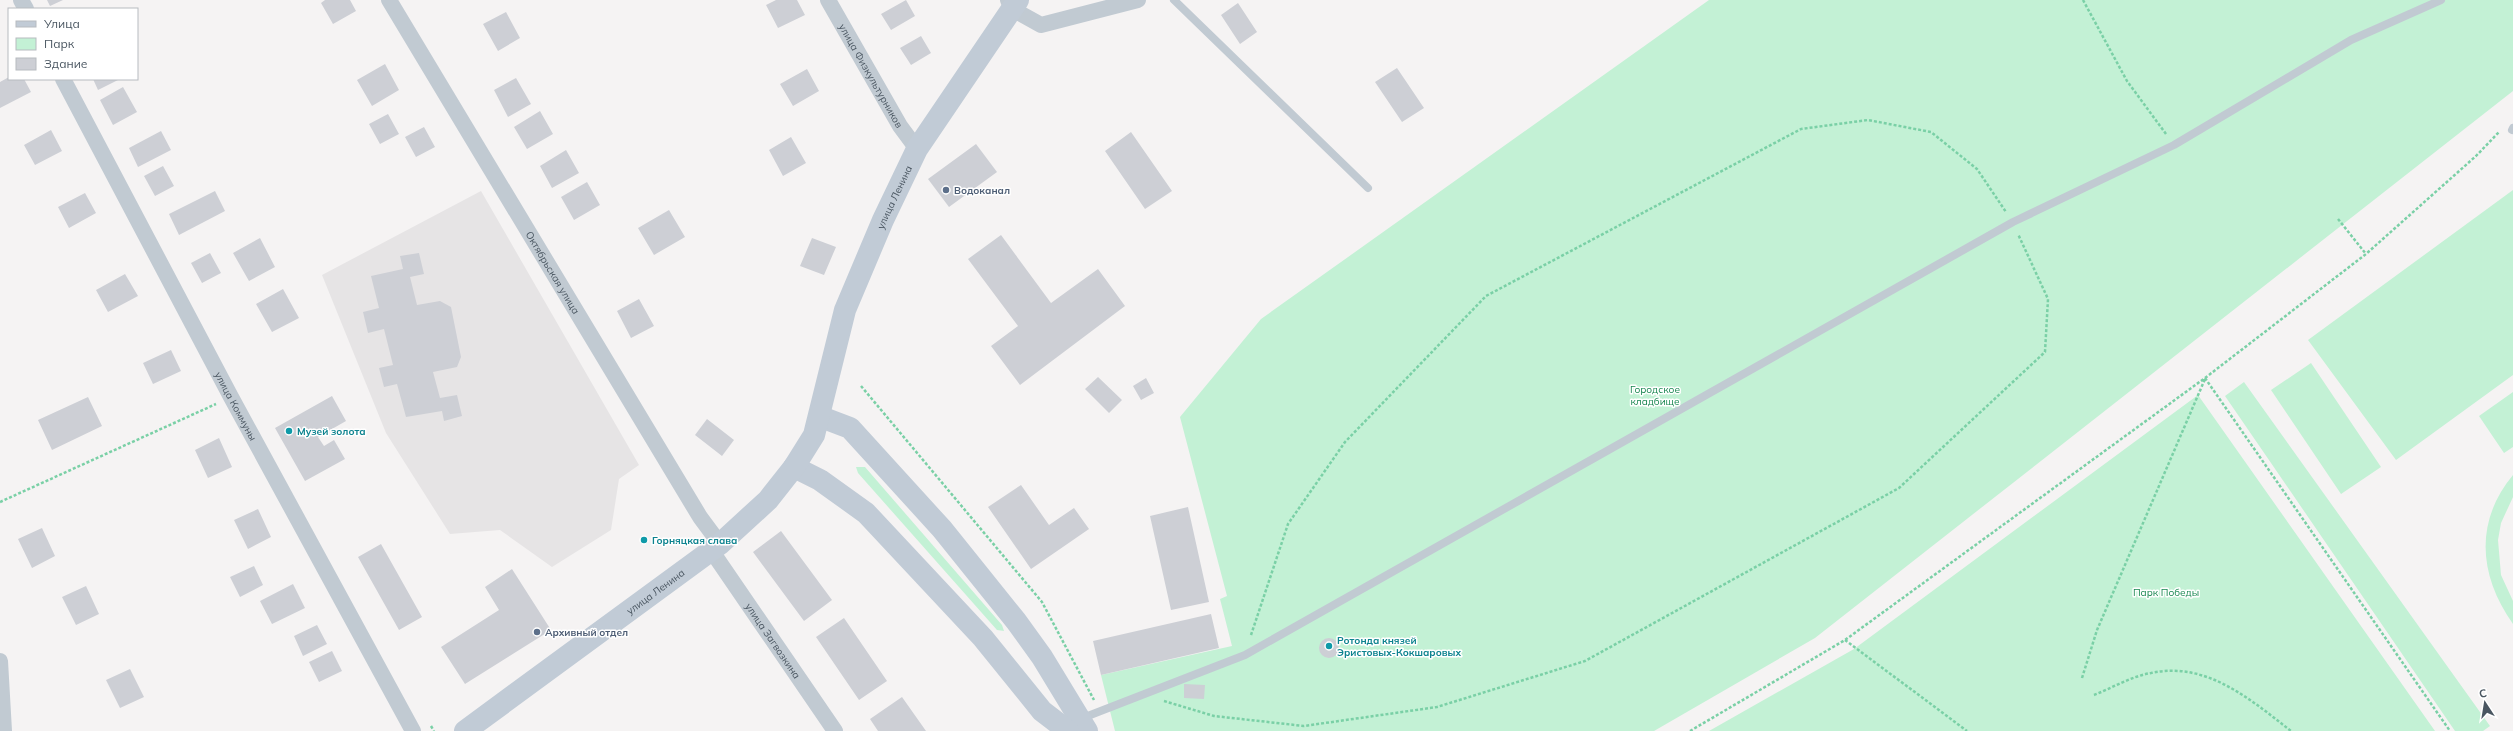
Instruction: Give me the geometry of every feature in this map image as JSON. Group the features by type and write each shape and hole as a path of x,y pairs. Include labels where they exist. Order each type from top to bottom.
{"main road":[{"name":"улица Ленина","path":"465,731 716,547 768,500 794,467 814,435 821,417 845,310 883,220 917,149 1013,3"},
{"path":"821,417 850,428 942,529 1016,621 1042,657 1078,727"},
{"path":"794,467 820,480 866,513 983,638 1042,711 1078,727"},
{"path":"983,638 1004,644 1014,638 1016,621"}],"street":[{"name":"Октябрьская улица","path":"389,0 700,517 716,547"},
{"name":"улица Физкультурников","path":"828,0 900,126 917,149"},
{"path":"1013,3 1041,25 1138,0"},
{"name":"улица Коммуны","path":"64,80 231,397 413,731"},
{"name":"улица Загвозкина","path":"716,547 835,731"},
{"path":"0,661 4,731"}],"lane":[{"path":"1174,0 1368,188"},
{"path":"1078,727 1100,711 1245,655 2012,222 2174,145 2351,40 2441,0"}],"path":[{"path":"2083,0 2127,81 2174,145"},
{"path":"1142,694 1214,716 1304,726 1437,708 1585,661 1899,488 2045,352 2048,299 2012,222 1977,169 1931,132 1868,120 1801,129 1486,296 1344,442 1288,524 1245,655"},
{"path":"1690,731 1845,640 2205,378 2366,254 2476,156 2503,128"},
{"path":"2338,219 2366,254"},
{"path":"2082,678 2097,630 2205,378"},
{"path":"2205,378 2450,731"},
{"path":"861,386 1042,602 1100,711"},
{"path":"0,502 231,397"},
{"path":"1845,640 1966,731"},
{"path":"2094,695 2150,673 2182,670 2205,675 2244,695 2291,731"},
{"path":"431,726 434,731"}],"shaded area":[{"path":"481,191 639,465 619,479 611,530 552,567 500,530 450,534 386,433 322,275"}],"green space":[{"name":"Городское кладбище","path":"1709,0 2513,0 2513,91 1815,638 1654,731 1115,731 1101,675 1232,646 1220,599 1227,596 1180,417 1261,319"},
{"path":"2513,190 2513,375 2396,460 2308,340"},
{"path":"2311,363 2381,467 2341,494 2271,390"},
{"path":"2244,382 2490,726 2483,731 2455,731 2225,396"},
{"path":"2513,392 2513,447 2504,453 2479,416"},
{"name":"Парк Победы","path":"2198,395 2435,731 1709,731 1854,649"},
{"path":"856,467 865,467 1002,625 1004,631 997,630 858,473"},
{"path":"2513,475 2513,497 2501,523 2498,540 2501,575 2513,601 2513,624 2493,587 2488,568 2486,549 2487,530 2492,511 2500,493"}],"building":[{"path":"47,0 63,0 50,6"},
{"path":"325,0 350,0 356,11 333,24 321,3"},
{"path":"776,0 797,0 805,15 778,28 766,5"},
{"path":"906,0 915,16 891,30 881,14"},
{"path":"1238,3 1257,32 1240,44 1221,15"},
{"path":"506,12 520,38 498,51 483,24"},
{"path":"921,36 931,53 911,65 900,48"},
{"path":"385,64 399,90 372,106 357,80"},
{"path":"1397,68 1424,108 1402,122 1375,82"},
{"path":"807,69 819,91 793,106 780,84"},
{"path":"8,78 8,80 25,80 31,92 0,108 0,82"},
{"path":"516,78 531,104 508,117 494,90"},
{"path":"93,80 118,80 98,90"},
{"path":"123,87 137,112 113,125 100,100"},
{"path":"540,111 553,134 527,149 514,127"},
{"path":"388,114 399,134 380,144 369,124"},
{"path":"424,127 435,147 416,157 405,137"},
{"path":"51,130 62,151 35,165 24,145"},
{"path":"161,131 171,150 138,167 129,148"},
{"path":"1131,132 1172,191 1145,209 1105,151"},
{"path":"791,137 806,163 783,176 769,150"},
{"path":"976,144 997,172 949,207 928,179"},
{"path":"566,150 579,173 552,188 540,166"},
{"path":"163,166 174,186 155,196 144,176"},
{"path":"587,182 600,205 574,220 561,197"},
{"path":"215,191 225,211 179,235 169,214"},
{"path":"85,193 96,213 69,228 58,207"},
{"path":"669,210 685,237 654,255 638,228"},
{"path":"1001,235 1051,303 1098,269 1125,306 1020,385 991,346 1018,326 968,259"},
{"path":"260,238 275,267 249,281 233,253"},
{"path":"812,238 836,247 824,275 800,266"},
{"path":"210,253 221,273 202,283 191,263"},
{"path":"419,253 424,274 410,277 417,305 440,301 451,307 461,357 457,367 433,372 440,398 457,395 462,416 444,421 442,411 406,417 397,384 384,387 379,368 393,365 384,329 368,333 363,312 379,308 371,276 403,269 400,256"},
{"path":"125,274 138,296 108,312 96,290"},
{"path":"283,289 299,318 272,332 256,304"},
{"path":"639,299 654,326 631,338 617,311"},
{"path":"171,350 181,371 153,384 143,363"},
{"path":"1098,377 1122,400 1109,413 1085,389"},
{"path":"1146,378 1154,393 1141,400 1133,386"},
{"path":"332,396 346,421 318,437 324,446 334,440 345,459 305,481 275,428"},
{"path":"88,397 102,426 52,450 38,420"},
{"path":"707,419 734,440 722,456 695,435"},
{"path":"219,438 232,467 208,478 195,450"},
{"path":"1021,485 1049,525 1074,508 1089,529 1031,569 988,507"},
{"path":"1188,507 1209,602 1171,610 1150,516"},
{"path":"258,509 271,537 248,549 234,520"},
{"path":"42,528 55,556 32,568 18,539"},
{"path":"781,531 832,600 804,621 753,552"},
{"path":"381,544 422,617 399,630 358,557"},
{"path":"254,566 263,585 240,597 230,577"},
{"path":"512,569 551,630 465,684 441,647 499,610 485,587"},
{"path":"293,584 305,608 272,624 260,601"},
{"path":"86,586 99,614 76,625 62,597"},
{"path":"1211,614 1219,648 1101,675 1093,641"},
{"path":"844,618 887,681 859,700 816,637"},
{"path":"317,625 327,644 303,656 294,636"},
{"name":"Ротонда князей Эристовых-Кокшаровых","path":"1329,638 1336,641 1339,648 1336,655 1329,658 1322,655 1319,648 1322,641"},
{"path":"332,651 342,671 319,682 309,662"},
{"path":"130,669 144,697 120,708 106,680"},
{"path":"1184,684 1205,685 1204,699 1184,698"},
{"path":"902,697 926,731 878,731 870,719"}],"place":[{"name":"Водоканал","path":"946,190"},
{"name":"Музей золота","path":"289,431"},
{"name":"Горняцкая слава","path":"644,540"},
{"name":"Архивный отдел","path":"537,632"},
{"name":"Ротонда князей Эристовых-Кокшаровых","path":"1329,646"}]}
